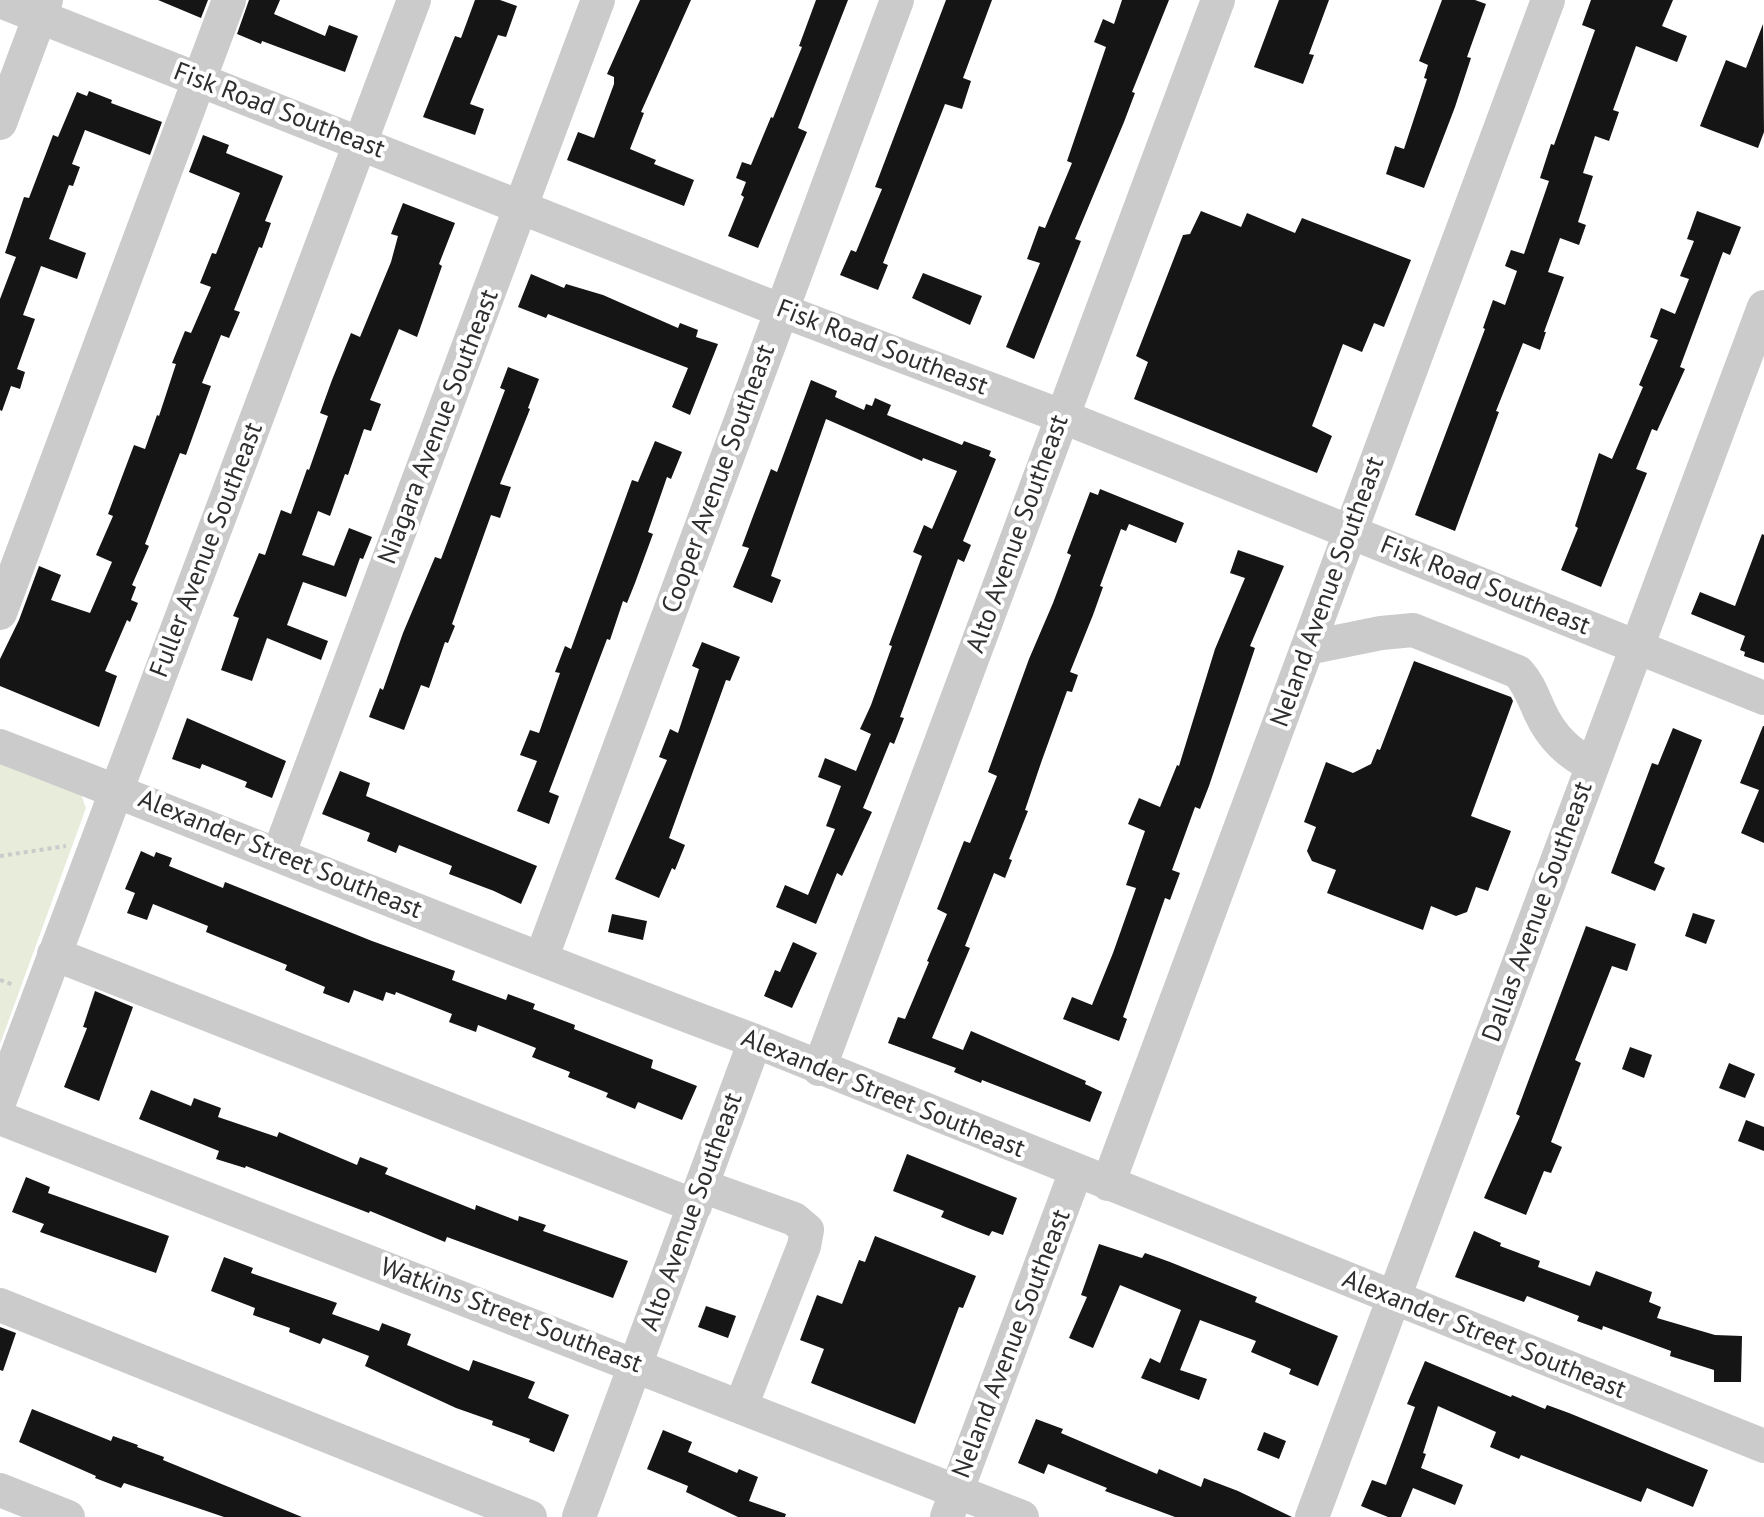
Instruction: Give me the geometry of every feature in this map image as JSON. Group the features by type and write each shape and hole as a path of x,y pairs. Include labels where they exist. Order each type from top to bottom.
{"street":[{"path":"0,613 229,0"},
{"name":"Fuller Avenue Southeast","path":"0,1100 8,1056 54,954 117,791 414,0"},
{"name":"Niagara Avenue Southeast","path":"279,853 598,0"},
{"name":"Cooper Avenue Southeast","path":"541,959 897,0"},
{"name":"Alto Avenue Southeast","path":"819,1069 1218,0"},
{"name":"Neland Avenue Southeast","path":"1108,1184 1548,0"},
{"name":"Fisk Road Southeast","path":"0,1 43,9 198,80 782,310 1061,416 1764,698"},
{"path":"0,123 43,9"},
{"name":"Dallas Avenue Southeast","path":"1312,1517 1764,307"},
{"path":"1307,648 1413,630 1518,672 1529,684 1545,723 1558,740 1571,753 1593,765"},
{"name":"Alexander Street Southeast","path":"0,746 755,1041 1764,1446"},
{"path":"54,954 698,1196 794,1219 807,1230 804,1246 741,1406"},
{"name":"Alto Avenue Southeast","path":"579,1517 755,1041"},
{"name":"Watkins Street Southeast","path":"0,1118 741,1406 952,1504 1022,1517"},
{"name":"Neland Avenue Southeast","path":"952,1504 1076,1171"},
{"path":"0,1305 530,1517"},
{"path":"0,1490 68,1517"}],"path":[{"path":"0,856 66,846"},
{"path":"0,980 14,985"}],"green space":[{"path":"0,761 81,794 86,808 0,1044"}],"building":[{"path":"158,0 208,0 201,18"},
{"path":"249,0 280,0 274,14 325,36 329,25 358,36 345,72 237,34"},
{"path":"475,0 500,0 517,6 506,37 498,35 470,104 484,109 475,135 423,117 455,36 461,38"},
{"path":"640,0 691,0 641,112 644,113 630,149 656,160 654,164 694,180 684,206 567,160 578,132 594,138 614,84 614,77 607,74"},
{"path":"816,0 848,0 798,128 807,132 758,248 728,236 744,197 741,195 746,182 736,178 742,162 751,165 773,118 802,47 799,46"},
{"path":"946,0 992,0 963,78 971,81 962,109 945,104 883,263 888,265 878,290 840,275 851,250 856,252 882,189 875,187"},
{"path":"1122,0 1169,0 1132,92 1135,93 1124,122 1075,239 1081,241 1034,359 1006,347 1040,263 1027,259 1039,226 1045,228 1072,163 1067,161 1106,47 1094,42 1103,19 1114,24"},
{"path":"1279,0 1329,0 1309,54 1314,55 1303,84 1254,67"},
{"path":"1442,0 1475,0 1486,4 1467,57 1471,58 1455,107 1424,188 1386,174 1395,146 1404,149 1427,79 1424,78 1428,65 1419,61"},
{"path":"1591,0 1673,0 1662,26 1687,36 1677,62 1636,46 1613,110 1619,112 1609,141 1595,136 1583,173 1593,176 1578,222 1586,225 1579,245 1560,238 1548,272 1564,277 1540,350 1523,343 1455,531 1415,515 1493,300 1505,305 1517,271 1505,266 1511,250 1524,254 1549,181 1540,178 1595,30 1582,25"},
{"path":"1763,24 1764,132 1758,148 1700,126 1726,60 1746,68"},
{"path":"89,91 112,100 111,103 162,122 150,155 85,130 72,164 80,167 73,186 69,185 49,239 86,253 77,279 41,266 23,315 35,319 17,369 25,372 20,389 11,386 2,411 0,299 16,257 5,253 24,197 29,198 53,135 58,137 77,92 87,96"},
{"path":"203,135 229,145 226,153 283,176 265,221 271,223 262,248 259,247 234,310 240,312 229,338 221,335 202,383 211,386 186,455 180,453 145,544 149,546 132,585 136,587 131,600 138,603 130,622 127,620 105,671 117,676 99,727 0,686 0,659 19,620 39,566 61,575 51,600 90,613 112,562 96,555 113,516 108,514 134,445 145,449 159,416 176,364 172,363 185,331 191,333 211,287 200,283 212,253 216,254 240,193 189,172"},
{"path":"403,203 455,223 417,337 399,329 370,400 381,404 371,431 364,429 330,516 318,511 302,555 334,566 349,528 372,537 363,559 360,558 346,597 303,582 287,625 328,641 321,660 267,638 252,681 221,670 239,618 233,616 259,553 265,555 281,510 291,514 328,416 320,413 332,380 351,333 360,337 391,262 398,236 391,234"},
{"path":"1201,211 1241,227 1247,213 1295,233 1302,218 1411,260 1384,327 1374,323 1362,352 1343,344 1312,426 1332,436 1317,473 1134,399 1148,362 1136,356 1183,235 1190,234"},
{"path":"1697,211 1741,227 1730,255 1723,252 1680,367 1685,369 1657,431 1652,429 1636,469 1647,473 1601,587 1561,570 1578,528 1575,526 1599,453 1612,459 1643,387 1639,385 1658,340 1650,337 1661,308 1675,314 1689,279 1680,276 1694,241 1687,239"},
{"path":"923,273 982,296 970,325 912,298"},
{"path":"531,274 564,288 566,284 603,295 678,328 680,323 698,330 696,337 718,344 690,415 672,407 688,368 548,314 546,318 518,307"},
{"path":"508,367 539,379 500,484 511,487 500,518 491,515 452,624 455,626 448,643 445,642 429,688 421,685 404,730 369,717 380,688 383,690 435,557 441,559 505,390 500,388"},
{"path":"811,380 837,391 835,397 864,410 866,404 872,406 875,398 891,405 887,415 962,445 964,441 991,451 989,456 996,459 963,541 971,545 964,562 958,559 900,717 904,718 894,744 890,742 863,808 872,812 842,876 837,873 816,924 776,907 785,885 808,895 835,829 826,826 841,786 818,777 825,758 856,771 871,734 860,729 922,556 913,552 924,525 932,529 957,471 923,458 922,461 826,419 771,576 781,580 772,603 733,587 749,548 742,546 752,519 771,469 777,472"},
{"path":"655,441 682,452 671,479 667,477 648,532 653,534 635,583 627,603 623,601 610,640 607,639 549,792 559,796 549,824 517,811 537,761 520,755 530,730 539,733 560,673 555,672 565,646 571,649 632,480 638,482"},
{"path":"1100,489 1184,523 1176,543 1129,524 1126,531 1121,529 1100,586 1103,587 1070,672 1078,675 1072,692 1067,691 1042,760 1025,810 1028,811 1009,859 1012,860 1005,878 994,873 965,946 970,948 932,1038 963,1050 971,1031 1086,1081 1085,1084 1102,1092 1090,1122 982,1080 981,1083 954,1072 956,1068 888,1043 898,1017 905,1019 929,962 947,914 937,909 964,841 970,843 997,776 988,772 1071,555 1067,553 1090,492 1098,495"},
{"path":"1762,534 1764,663 1744,656 1745,652 1740,650 1745,636 1691,614 1700,592 1735,606"},
{"path":"1238,550 1284,566 1250,646 1255,648 1209,786 1200,809 1195,807 1172,870 1180,873 1170,900 1165,898 1123,1017 1127,1019 1119,1041 1063,1019 1072,997 1092,1005 1113,953 1136,888 1126,885 1145,831 1128,824 1139,798 1160,807 1179,766 1215,649 1245,578 1230,573"},
{"path":"702,642 740,657 730,681 726,680 669,838 685,845 659,898 615,879 667,760 659,757 670,729 678,733 699,669 692,666"},
{"path":"1414,661 1511,697 1513,701 1471,816 1511,831 1488,891 1476,887 1467,912 1456,916 1431,906 1423,930 1327,893 1336,870 1312,861 1307,851 1316,827 1304,822 1326,762 1353,773 1371,764 1377,749 1380,750"},
{"path":"187,718 286,761 272,798 245,787 247,782 202,764 200,769 172,759"},
{"path":"1763,726 1764,843 1741,833 1759,790 1740,783"},
{"path":"1673,728 1702,740 1654,863 1665,868 1655,891 1611,873 1652,763 1658,765"},
{"path":"340,771 370,783 366,796 537,866 521,904 449,874 452,866 399,845 396,853 367,841 370,833 322,814"},
{"path":"141,851 154,857 156,852 172,858 169,866 223,888 225,882 455,971 452,980 506,1000 508,994 535,1004 533,1009 575,1025 574,1029 653,1060 651,1068 697,1086 682,1120 638,1102 635,1109 606,1097 608,1093 568,1077 570,1072 532,1057 536,1048 478,1025 476,1032 449,1022 452,1014 396,992 395,995 386,992 383,1001 354,990 349,1003 323,993 325,987 285,970 287,965 206,932 208,926 153,904 147,920 127,913 135,893 125,889"},
{"path":"1693,913 1715,920 1706,944 1685,936"},
{"path":"612,914 647,921 643,940 608,932"},
{"path":"1586,926 1636,944 1627,971 1612,966 1575,1060 1581,1063 1551,1142 1562,1147 1551,1173 1544,1171 1526,1215 1484,1198 1520,1116 1516,1114"},
{"path":"793,942 817,953 792,1008 764,996 775,970 780,972"},
{"path":"95,991 133,1007 99,1101 64,1087 87,1028 83,1027"},
{"path":"1630,1047 1652,1055 1644,1078 1622,1069"},
{"path":"1729,1063 1755,1074 1745,1098 1719,1088"},
{"path":"151,1090 191,1106 194,1098 221,1108 218,1117 277,1137 279,1132 357,1165 360,1157 388,1168 385,1174 475,1210 476,1205 518,1221 519,1216 546,1225 543,1231 628,1261 613,1298 447,1237 445,1242 246,1166 216,1159 219,1151 139,1119"},
{"path":"1746,1120 1764,1127 1764,1151 1738,1141"},
{"path":"907,1154 1017,1198 1003,1235 992,1231 989,1236 968,1228 941,1217 944,1211 893,1191"},
{"path":"26,1177 50,1187 48,1193 169,1236 156,1273 40,1232 44,1224 12,1212"},
{"path":"1474,1231 1501,1243 1500,1246 1540,1261 1538,1267 1590,1286 1596,1271 1652,1292 1649,1302 1661,1307 1657,1318 1715,1335 1742,1336 1741,1382 1714,1382 1714,1370 1670,1356 1671,1351 1603,1326 1602,1330 1577,1321 1579,1316 1527,1296 1524,1302 1455,1277"},
{"path":"875,1236 976,1276 963,1308 959,1307 915,1424 811,1383 824,1349 800,1340 817,1295 842,1304 859,1260 865,1262"},
{"path":"1099,1244 1142,1258 1145,1253 1170,1262 1257,1297 1255,1302 1338,1336 1318,1386 1289,1374 1291,1369 1251,1352 1256,1341 1200,1320 1180,1370 1207,1379 1199,1400 1141,1378 1150,1358 1160,1363 1181,1310 1120,1285 1093,1348 1069,1338 1087,1297 1081,1295"},
{"path":"224,1257 253,1268 251,1273 337,1303 332,1314 379,1331 382,1323 411,1334 407,1345 469,1371 473,1360 535,1382 528,1398 569,1415 554,1452 492,1425 493,1421 456,1408 365,1366 369,1356 323,1338 320,1344 289,1332 290,1328 253,1315 255,1308 211,1291"},
{"path":"706,1306 736,1316 728,1338 698,1327"},
{"path":"0,1327 16,1333 3,1371 0,1370"},
{"path":"1425,1361 1511,1397 1545,1409 1547,1405 1569,1413 1708,1470 1693,1507 1647,1488 1641,1502 1521,1455 1519,1459 1490,1447 1496,1432 1438,1406 1421,1468 1463,1485 1455,1505 1413,1488 1401,1517 1388,1517 1361,1506 1372,1480 1386,1485 1415,1407 1407,1404"},
{"path":"32,1409 111,1441 113,1436 138,1445 164,1457 163,1460 302,1517 224,1517 124,1483 121,1488 95,1478 19,1442"},
{"path":"1036,1419 1063,1429 1061,1433 1157,1474 1159,1469 1201,1487 1204,1478 1292,1517 1175,1517 1105,1491 1107,1488 1048,1464 1044,1474 1018,1463"},
{"path":"663,1430 692,1442 688,1452 737,1473 739,1469 758,1477 749,1501 786,1514 785,1517 738,1517 686,1492 688,1486 647,1469"},
{"path":"1264,1432 1286,1441 1279,1459 1257,1450"}]}
